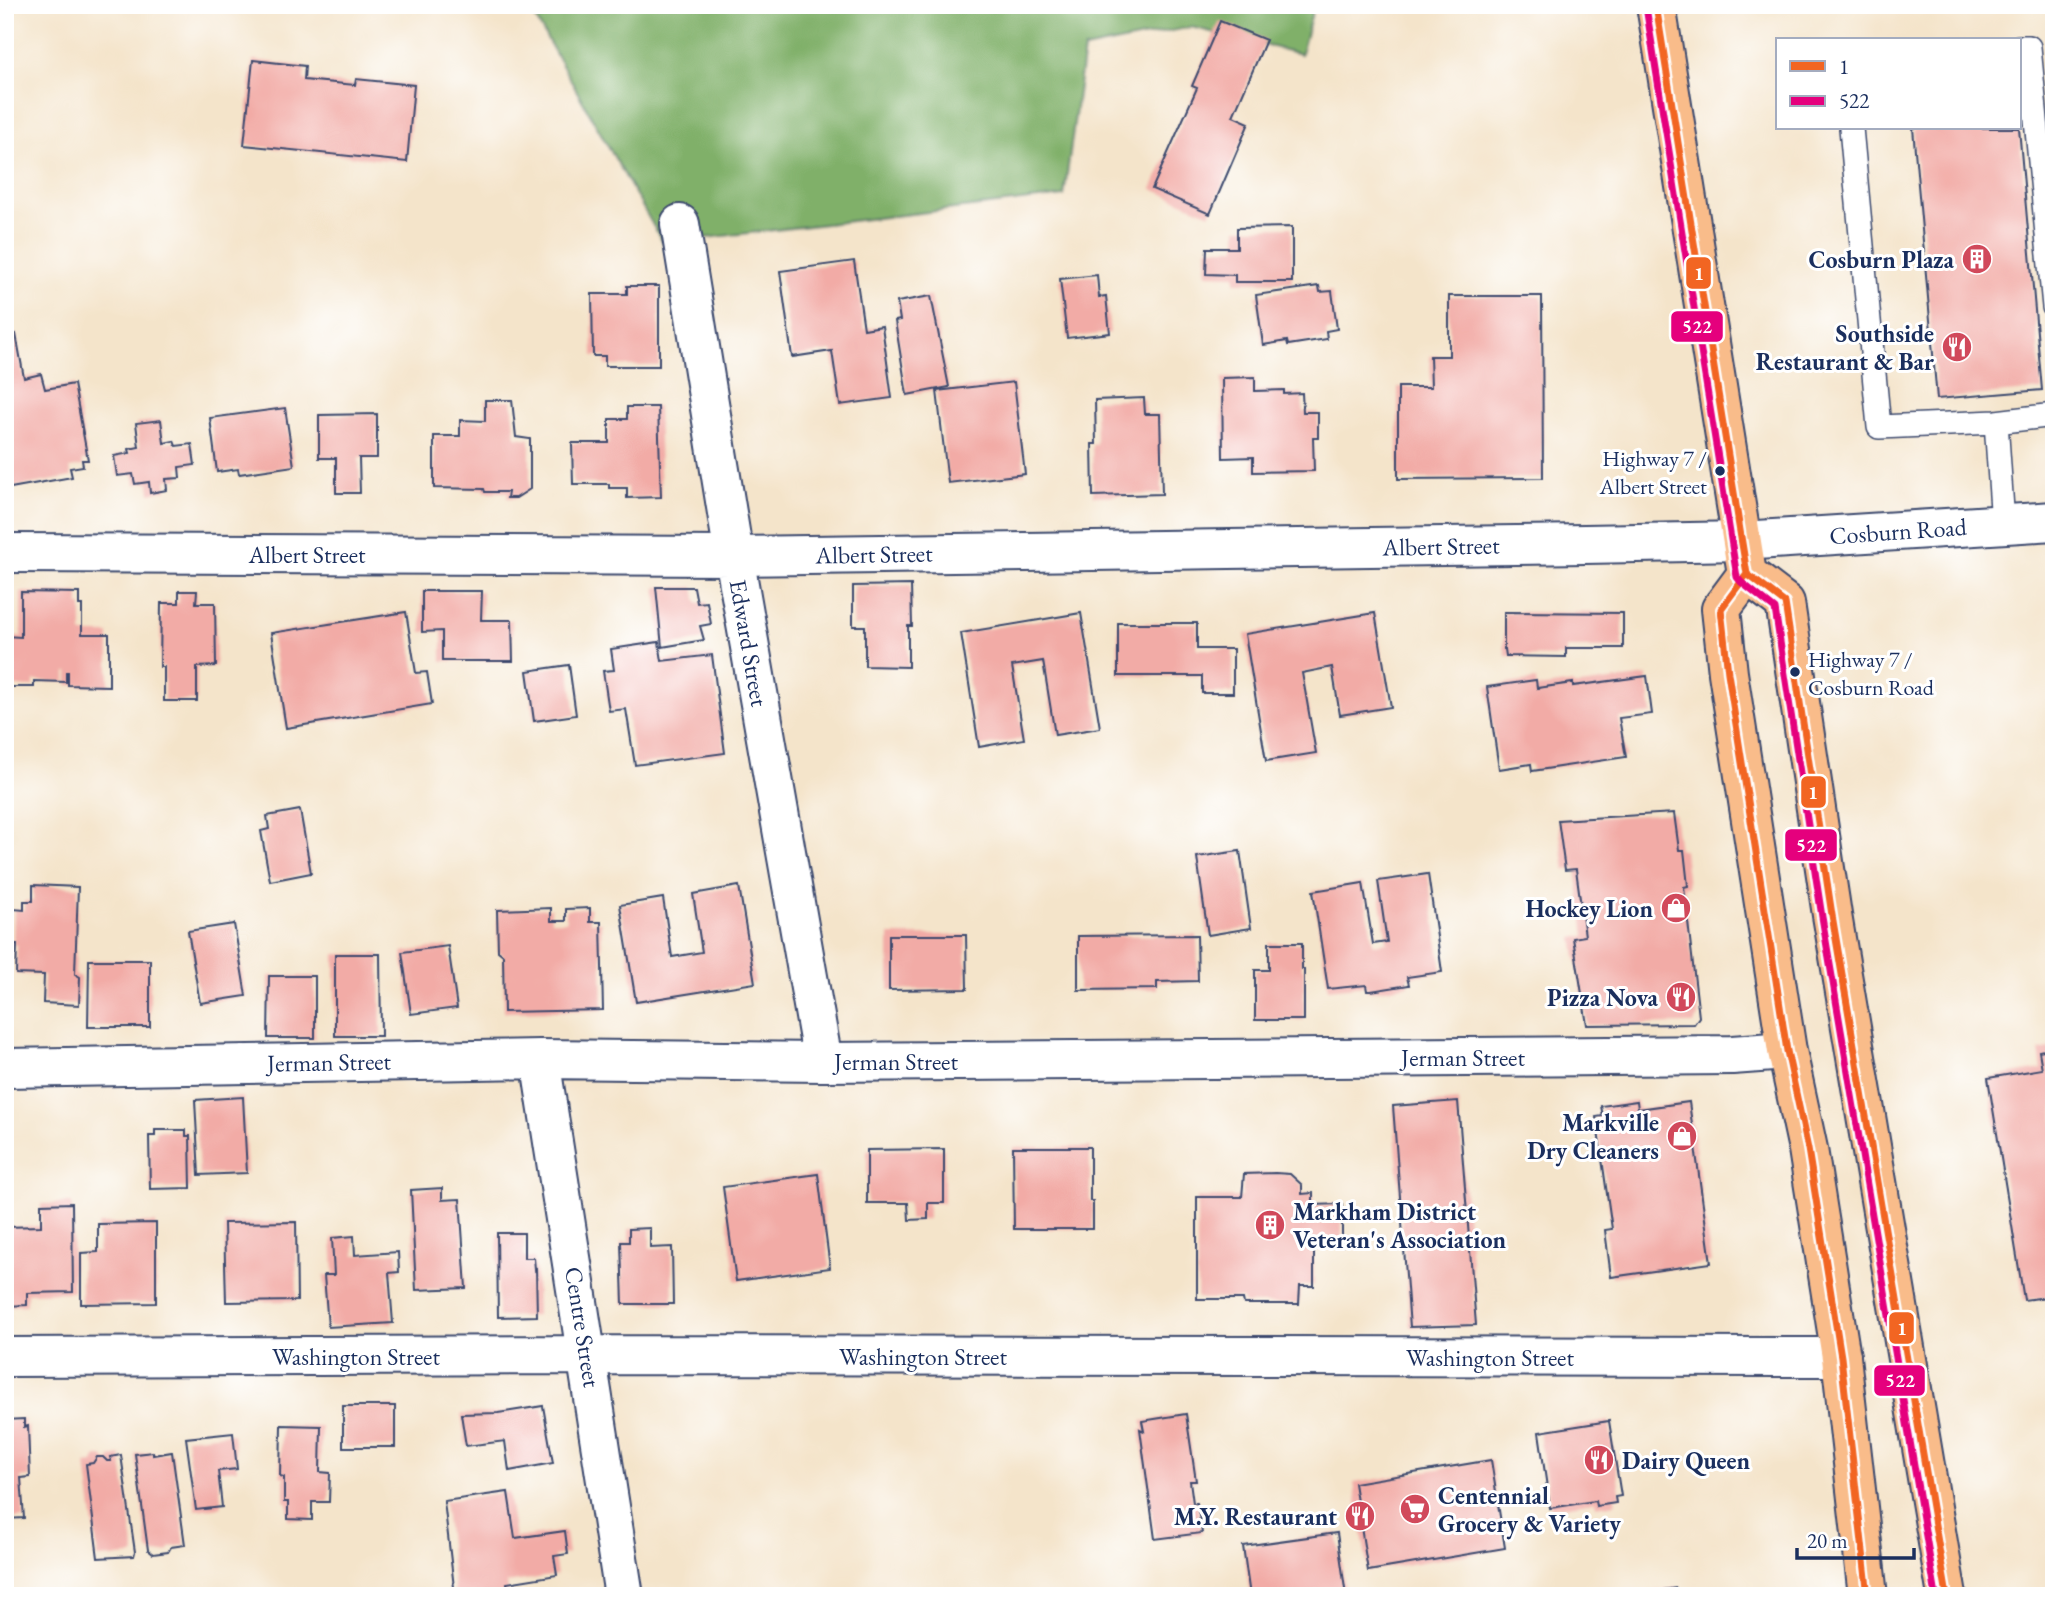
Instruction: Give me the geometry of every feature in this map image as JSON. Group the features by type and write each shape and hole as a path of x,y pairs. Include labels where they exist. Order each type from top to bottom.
{"main road":[{"path":"1656,5 1744,557 1785,603 1832,915 1947,1596"},
{"path":"1744,557 1721,608 1728,673 1787,1051 1808,1149 1841,1357 1868,1596"}],"street":[{"name":"Edward Street","path":"680,224 734,556 823,1062"},
{"name":"Cosburn Road","path":"1744,557 2003,524 2054,521"},
{"name":"Albert Street","path":"5,553 1744,557"},
{"name":"Jerman Street","path":"5,1068 540,1059 823,1062 1718,1055 1787,1051"},
{"name":"Centre Street","path":"540,1059 624,1596"},
{"name":"Washington Street","path":"5,1357 1841,1357"}],"lane":[{"path":"2021,47 2029,47 2054,307"},
{"path":"1851,130 1879,427 1996,422 2054,415"},
{"path":"1996,422 2003,524"}],"green space":[{"path":"528,5 1314,5 1301,54 1191,27 1084,49 1064,196 663,243"}],"building":[{"path":"1220,21 1266,40 1233,116 1249,123 1210,214 1152,189 1197,88 1192,86"},
{"path":"253,60 305,66 304,80 355,85 356,79 414,85 407,162 244,145"},
{"name":"Cosburn Plaza","path":"1913,130 2019,130 2042,390 1937,399"},
{"path":"1292,227 1292,282 1235,282 1235,275 1206,274 1207,248 1237,248 1237,228"},
{"path":"854,261 864,329 882,326 892,398 840,405 832,351 792,357 780,271"},
{"path":"1097,275 1099,297 1106,296 1110,333 1067,338 1060,279"},
{"path":"627,286 659,286 659,366 605,366 605,356 593,356 592,294 627,294"},
{"path":"1319,286 1320,292 1332,291 1337,329 1326,331 1327,339 1288,345 1287,341 1263,345 1256,295"},
{"path":"931,296 949,387 907,395 895,321 900,320 897,302"},
{"path":"1449,296 1542,296 1543,478 1398,479 1398,387 1431,387 1430,356 1449,356"},
{"path":"16,334 24,378 41,374 45,389 74,384 88,460 82,460 83,466 70,468 72,477 5,489 5,336"},
{"path":"1255,377 1255,391 1284,390 1284,394 1302,393 1303,412 1318,412 1318,438 1313,438 1314,471 1253,472 1253,457 1223,458 1222,378"},
{"path":"1014,382 1025,474 948,483 937,391"},
{"path":"1144,398 1145,414 1160,414 1162,494 1093,496 1095,400"},
{"path":"485,400 512,400 516,437 530,439 530,489 516,498 507,498 508,492 485,492 484,489 434,488 434,436 460,436 460,420 485,421"},
{"path":"627,407 658,407 661,497 627,498 627,488 609,488 609,484 573,484 572,443 609,443 609,419 627,419"},
{"path":"285,408 294,466 239,474 238,469 217,472 210,418"},
{"path":"377,414 377,458 359,458 360,493 336,493 336,458 319,458 319,415"},
{"path":"161,420 164,443 174,441 176,446 192,444 195,465 179,467 180,478 166,479 167,490 150,493 149,482 135,484 133,474 117,476 114,456 130,453 129,449 139,447 136,423"},
{"path":"911,585 912,626 908,626 908,667 865,666 865,626 853,626 853,586"},
{"path":"656,587 694,587 697,603 707,602 711,624 700,626 704,640 662,647"},
{"path":"179,591 197,591 196,603 215,603 216,666 197,667 197,701 164,701 164,667 160,667 161,603 179,603"},
{"path":"422,591 482,591 481,620 512,620 513,661 442,661 442,631 422,632"},
{"path":"21,592 79,593 79,605 82,605 82,634 109,634 109,686 68,685 66,672 66,682 34,681 34,687 5,687 5,636 21,637"},
{"path":"406,612 416,673 427,672 432,704 286,728 271,633"},
{"path":"1504,612 1623,613 1623,648 1566,648 1566,657 1506,656"},
{"path":"1081,613 1100,728 1055,735 1043,661 1012,666 1024,739 979,747 961,633"},
{"path":"1375,613 1391,707 1340,715 1332,667 1302,673 1316,753 1266,761 1245,634"},
{"path":"1118,623 1197,623 1197,649 1233,649 1233,693 1202,693 1202,676 1118,676"},
{"path":"659,642 662,661 712,655 725,753 635,765 626,709 609,711 603,671 614,670 611,649"},
{"path":"569,665 576,715 534,721 527,671"},
{"path":"1647,676 1652,714 1619,718 1626,757 1532,771 1531,764 1499,769 1487,687 1536,680 1537,688 1573,683 1573,686"},
{"path":"300,810 311,873 270,881 261,831 269,829 267,816"},
{"path":"1674,813 1679,850 1684,850 1688,886 1684,887 1699,1017 1694,1024 1587,1025 1573,938 1585,936 1576,869 1565,870 1558,820"},
{"path":"1240,851 1251,928 1208,935 1197,857"},
{"path":"1428,874 1442,972 1407,977 1409,985 1371,991 1367,991 1366,985 1328,989 1313,891 1363,883 1373,944 1387,942 1378,881"},
{"path":"33,885 78,887 75,974 80,977 79,1005 43,1003 44,975 16,974 17,945 13,945 14,909 24,910 24,901 33,901"},
{"path":"739,886 755,983 636,1002 620,905 663,898 672,957 702,952 693,894"},
{"path":"551,908 551,921 566,921 566,909 590,908 590,922 601,922 603,1010 504,1012 503,955 498,951 497,910"},
{"path":"234,924 246,996 200,1003 188,931"},
{"path":"889,935 966,935 967,989 889,990"},
{"path":"1197,935 1198,981 1157,982 1157,989 1078,990 1078,936"},
{"path":"1269,943 1302,943 1304,1020 1255,1020 1255,970 1269,970"},
{"path":"448,946 457,1008 411,1014 402,952"},
{"path":"335,954 380,954 381,1036 335,1036"},
{"path":"89,960 150,960 150,1027 88,1027"},
{"path":"269,976 315,976 315,1038 268,1038"},
{"path":"2054,1048 2054,1296 2024,1300 1988,1078 2042,1069 2039,1051"},
{"path":"243,1097 247,1173 199,1175 195,1100"},
{"path":"1458,1101 1476,1325 1410,1327 1393,1106"},
{"path":"1637,1101 1638,1109 1689,1102 1711,1263 1611,1277 1605,1230 1612,1229 1596,1117 1603,1116 1601,1106"},
{"path":"155,1130 186,1130 186,1136 190,1136 191,1188 150,1189 149,1136 155,1136"},
{"path":"1013,1147 1090,1147 1093,1229 1014,1229"},
{"path":"944,1149 944,1203 928,1203 928,1219 909,1220 908,1203 867,1203 867,1150"},
{"path":"818,1174 830,1268 736,1281 723,1187"},
{"name":"Markham District Veteran's Association","path":"1244,1174 1290,1174 1302,1185 1302,1194 1313,1193 1313,1205 1342,1204 1342,1246 1314,1246 1314,1286 1300,1286 1299,1304 1244,1304 1243,1299 1197,1299 1197,1197 1242,1197"},
{"path":"442,1188 442,1200 460,1199 466,1288 416,1290 411,1190"},
{"path":"72,1203 73,1292 27,1293 27,1305 6,1306 5,1227 41,1226 41,1204"},
{"path":"296,1222 297,1301 226,1302 224,1223"},
{"path":"156,1223 156,1303 81,1304 81,1253 98,1252 98,1224"},
{"path":"650,1228 650,1248 672,1247 673,1304 623,1304 621,1242 629,1242 629,1229"},
{"path":"497,1233 524,1233 524,1258 534,1258 535,1269 536,1267 537,1316 498,1317"},
{"path":"354,1236 355,1255 398,1252 399,1272 389,1273 393,1323 328,1327 324,1275 334,1275 332,1238"},
{"path":"343,1406 395,1406 395,1447 343,1447"},
{"path":"543,1406 553,1463 509,1471 505,1441 466,1446 461,1414 498,1413"},
{"path":"1186,1414 1196,1481 1190,1481 1202,1533 1155,1539 1140,1429 1144,1431 1142,1421"},
{"path":"24,1419 24,1427 28,1426 30,1477 21,1478 24,1518 5,1519 5,1420"},
{"path":"1609,1421 1621,1496 1615,1497 1616,1503 1596,1506 1595,1501 1550,1508 1539,1432"},
{"path":"281,1425 321,1426 320,1472 330,1473 329,1502 312,1502 312,1520 288,1519 288,1502 284,1502 284,1477 280,1476"},
{"path":"233,1433 237,1469 218,1471 222,1507 196,1510 186,1438"},
{"path":"153,1452 153,1455 172,1452 185,1545 171,1547 168,1552 153,1554 148,1550 135,1454"},
{"path":"121,1455 135,1552 134,1556 98,1558 86,1464 93,1463 97,1457 111,1461 110,1457"},
{"path":"1491,1460 1505,1548 1368,1571 1354,1483"},
{"path":"508,1492 515,1538 565,1531 568,1554 554,1556 557,1575 507,1583 509,1596 455,1596 444,1501"},
{"path":"1337,1533 1346,1596 1250,1596 1243,1546"},
{"path":"1676,1588 1678,1596 1633,1596 1633,1594"}],"transit line":[{"name":"1","path":"1656,5 1747,574 1785,603 1832,915 1947,1596"},
{"name":"522","path":"1646,7 1737,577 1775,609 1822,917 1936,1596"},
{"name":"1","path":"1738,520 1747,574 1721,609 1728,673 1787,1051 1808,1149 1841,1357 1868,1596"}],"place":[{"name":"Cosburn Plaza","path":"1977,259"},
{"name":"Southside Restaurant & Bar","path":"1957,347"},
{"name":"Highway 7 / Albert Street","path":"1720,471"},
{"name":"Highway 7 / Cosburn Road","path":"1795,672"},
{"name":"Hockey Lion","path":"1676,908"},
{"name":"Pizza Nova","path":"1681,997"},
{"name":"Markville Dry Cleaners","path":"1682,1136"},
{"name":"Markham District Veteran's Association","path":"1270,1225"},
{"name":"Dairy Queen","path":"1599,1460"},
{"name":"Centennial Grocery & Variety","path":"1415,1509"},
{"name":"M.Y. Restaurant","path":"1360,1516"}]}
